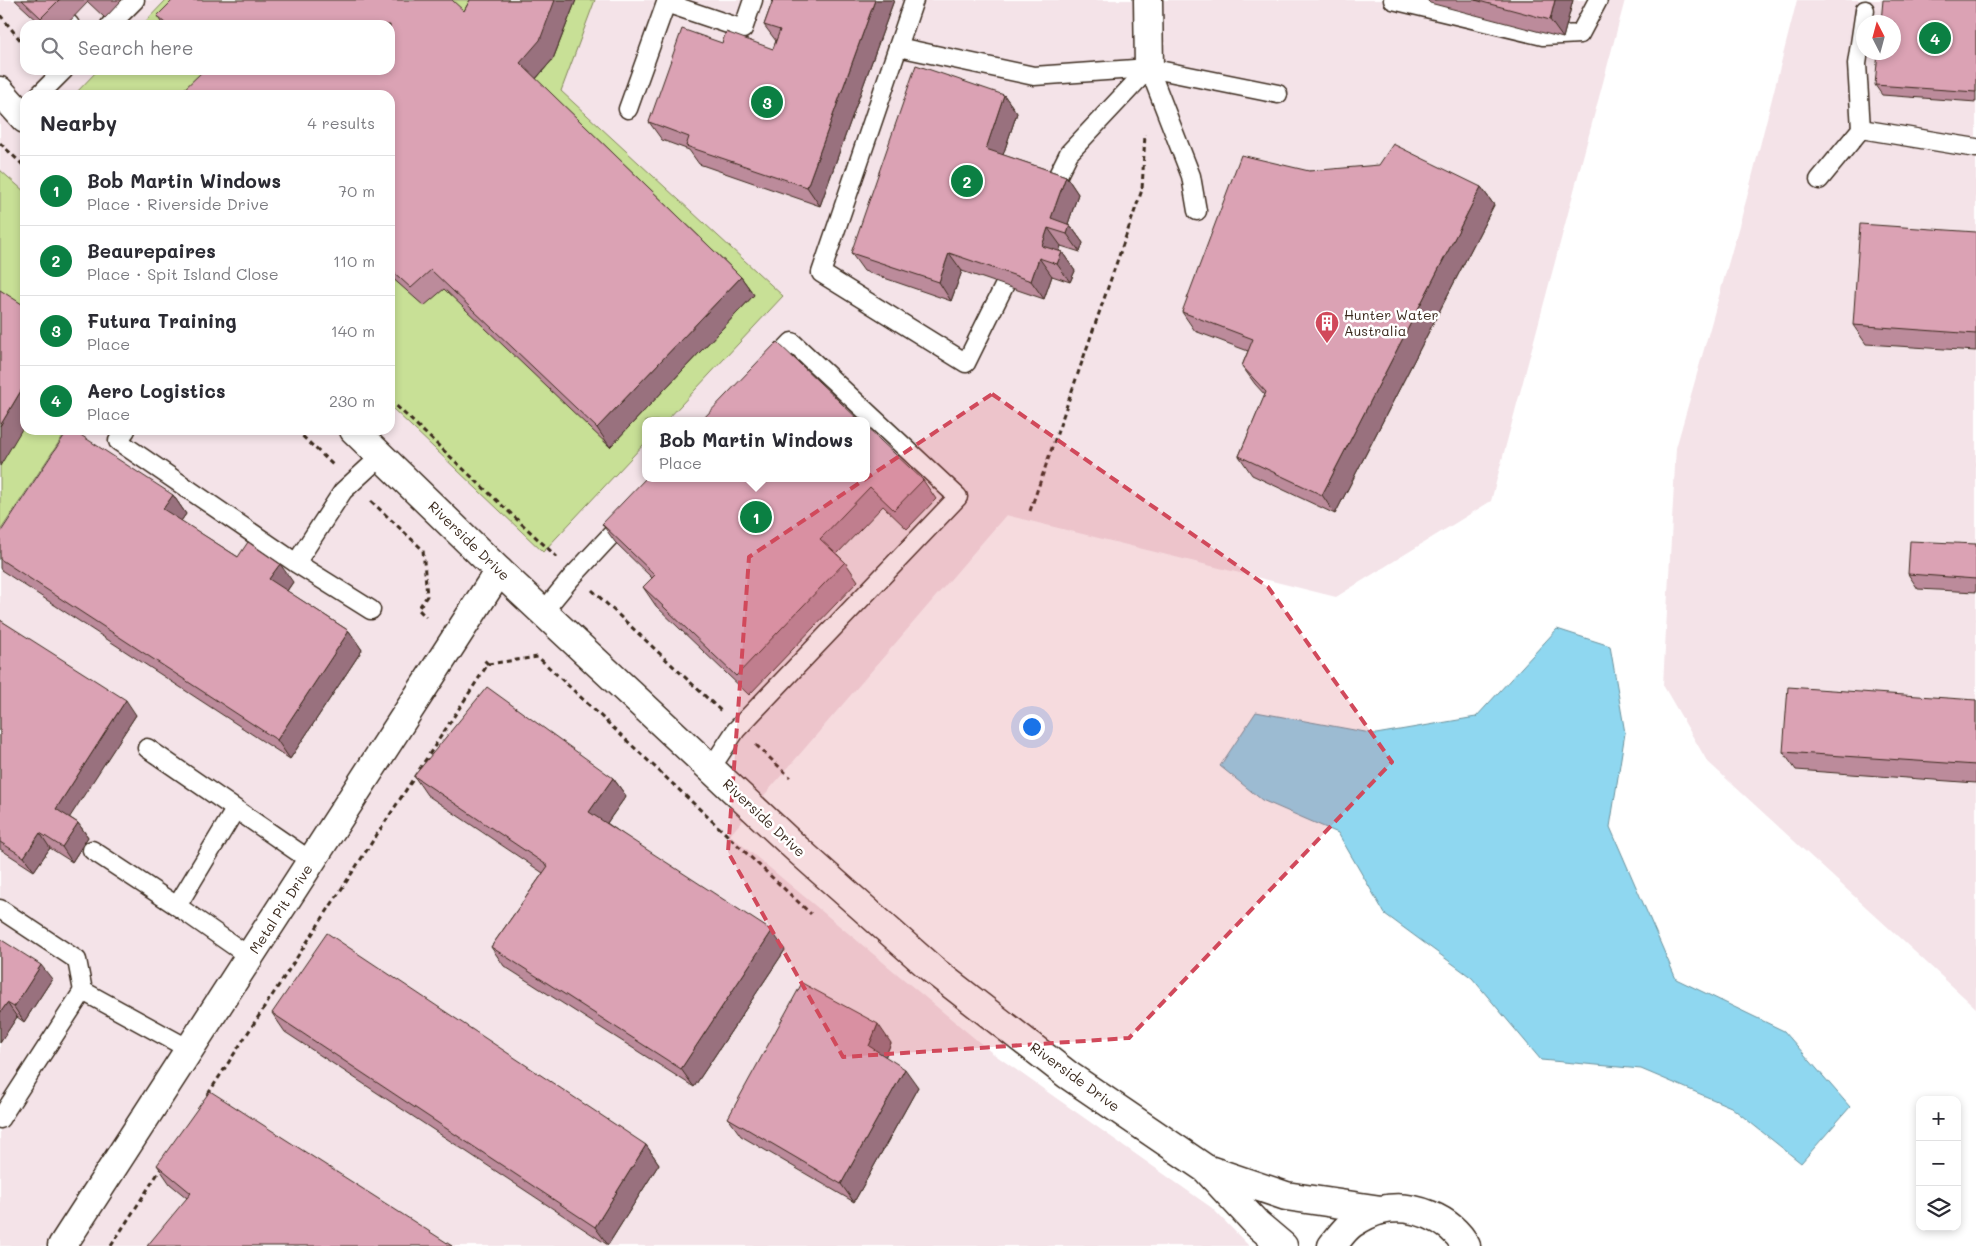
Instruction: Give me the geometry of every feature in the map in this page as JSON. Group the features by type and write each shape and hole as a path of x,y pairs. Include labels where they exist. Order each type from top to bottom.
{"street":[{"path":"1148,0 1149,68"},
{"path":"0,91 20,111"},
{"name":"Riverside Drive","path":"359,435 499,571 798,850 932,970 1068,1075 1206,1169 1257,1224 1283,1246"},
{"name":"Metal Pit Drive","path":"62,1246 499,571"},
{"name":"Riverside Drive","path":"1206,1169 1286,1196 1381,1210"},
{"path":"1332,1246 1351,1224 1381,1210 1408,1209 1436,1217 1461,1237 1466,1246"}],"lane":[{"path":"46,0 65,20"},
{"path":"115,20 135,0"},
{"path":"628,109 666,3 743,29 753,0"},
{"path":"914,0 821,274 966,363 1022,249"},
{"path":"1393,0 1543,36 1580,34 1598,0"},
{"path":"1819,180 1861,129 1856,64 1865,10"},
{"path":"898,47 1034,76 1149,68 1278,94"},
{"path":"1043,206 1069,153 1149,68"},
{"path":"1149,68 1191,176 1197,210"},
{"path":"44,90 59,75"},
{"path":"1861,129 1976,148"},
{"path":"711,768 736,730 958,497 792,342 758,378"},
{"path":"122,435 118,441 296,563 371,610"},
{"path":"296,563 343,491 381,456"},
{"path":"543,612 571,578 639,506"},
{"path":"147,748 311,861"},
{"path":"178,906 235,810"},
{"path":"92,850 178,906 250,957"},
{"path":"0,909 78,960 82,991 0,1119"},
{"path":"82,991 189,1049"}],"path":[{"path":"0,15 20,40"},
{"path":"1030,511 1142,190 1146,124"},
{"path":"0,143 20,162"},
{"path":"301,435 423,550 427,596 418,609 426,616"},
{"path":"206,1097 488,664 538,657 811,914"},
{"path":"482,658 488,664"},
{"path":"111,1246 164,1163"}],"highlighted area":[{"path":"992,394 1268,587 1392,762 1129,1038 843,1057 728,852 749,557"}],"shaded area":[{"path":"0,0 1625,0 1491,501 1336,597 1006,515 730,835 991,1052 1212,1208 1249,1246 0,1246"},
{"path":"1797,0 1976,0 1976,1008 1707,761 1663,685 1676,448 1746,201"}],"green space":[{"path":"166,0 595,0 561,91 783,296 670,417 642,417 642,446 543,552 395,411 395,90 79,90 93,75 395,75 395,20 147,20"},
{"path":"0,170 20,188 20,435 64,435 0,531"}],"water":[{"path":"1557,629 1610,646 1625,733 1610,827 1676,979 1784,1031 1850,1107 1801,1163 1731,1107 1641,1069 1541,1060 1472,978 1385,914 1338,833 1262,800 1220,766 1256,712 1376,734 1476,717"}],"building":[{"path":"22,0 59,0 41,18"},
{"path":"173,0 452,0 464,11 470,0 555,0 540,40 520,63 741,277 597,428 431,270 411,288 395,274 395,90 183,90 199,75 395,75 395,20 161,20 157,16"},
{"path":"773,0 875,0 807,187 686,146 689,137 649,122 682,29 722,43 726,32 773,49 780,30 764,25"},
{"path":"1475,0 1555,0 1550,20"},
{"path":"1883,0 1976,0 1976,92 1875,85 1877,60 1901,60 1901,15 1882,15"},
{"path":"916,65 1004,95 986,149 1066,176 1051,218 1070,225 1067,234 1048,228 1042,246 1062,252 1057,264 1039,258 1031,281 949,253 939,282 851,253"},
{"name":"Hunter Water Australia","path":"1393,144 1481,187 1322,495 1239,456 1266,392 1242,366 1253,339 1182,312 1241,155 1309,171 1379,165"},
{"path":"1860,224 1976,232 1976,334 1853,325"},
{"path":"0,290 20,303 20,392 0,426"},
{"path":"777,342 856,417 705,417"},
{"path":"870,431 923,480 894,510 870,487 820,539 845,562 736,676 643,587 655,575 602,524 642,482 870,482"},
{"path":"65,435 81,435 173,495 163,509 238,557 248,542 280,564 269,579 349,631 277,740 0,559 0,533"},
{"path":"1910,541 1976,544 1976,579 1908,574"},
{"path":"0,620 126,700 56,809 78,823 62,847 40,833 24,857 0,842"},
{"path":"487,687 613,778 589,812 772,931 681,1069 491,947 548,866 414,776"},
{"path":"1788,687 1976,700 1976,765 1783,752"},
{"path":"327,933 646,1145 595,1227 272,1013"},
{"path":"0,939 41,965 14,1007 7,1003 0,1013"},
{"path":"802,983 878,1024 869,1046 905,1069 841,1184 728,1118"},
{"path":"210,1091 452,1246 147,1246 191,1193 157,1165"}],"place":[{"name":"Aero Logistics","path":"1935,38"},
{"name":"Futura Training","path":"767,102"},
{"name":"Beaurepaires","path":"967,181"},
{"name":"Hunter Water Australia","path":"1327,344"},
{"name":"Bob Martin Windows","path":"756,517"}]}
